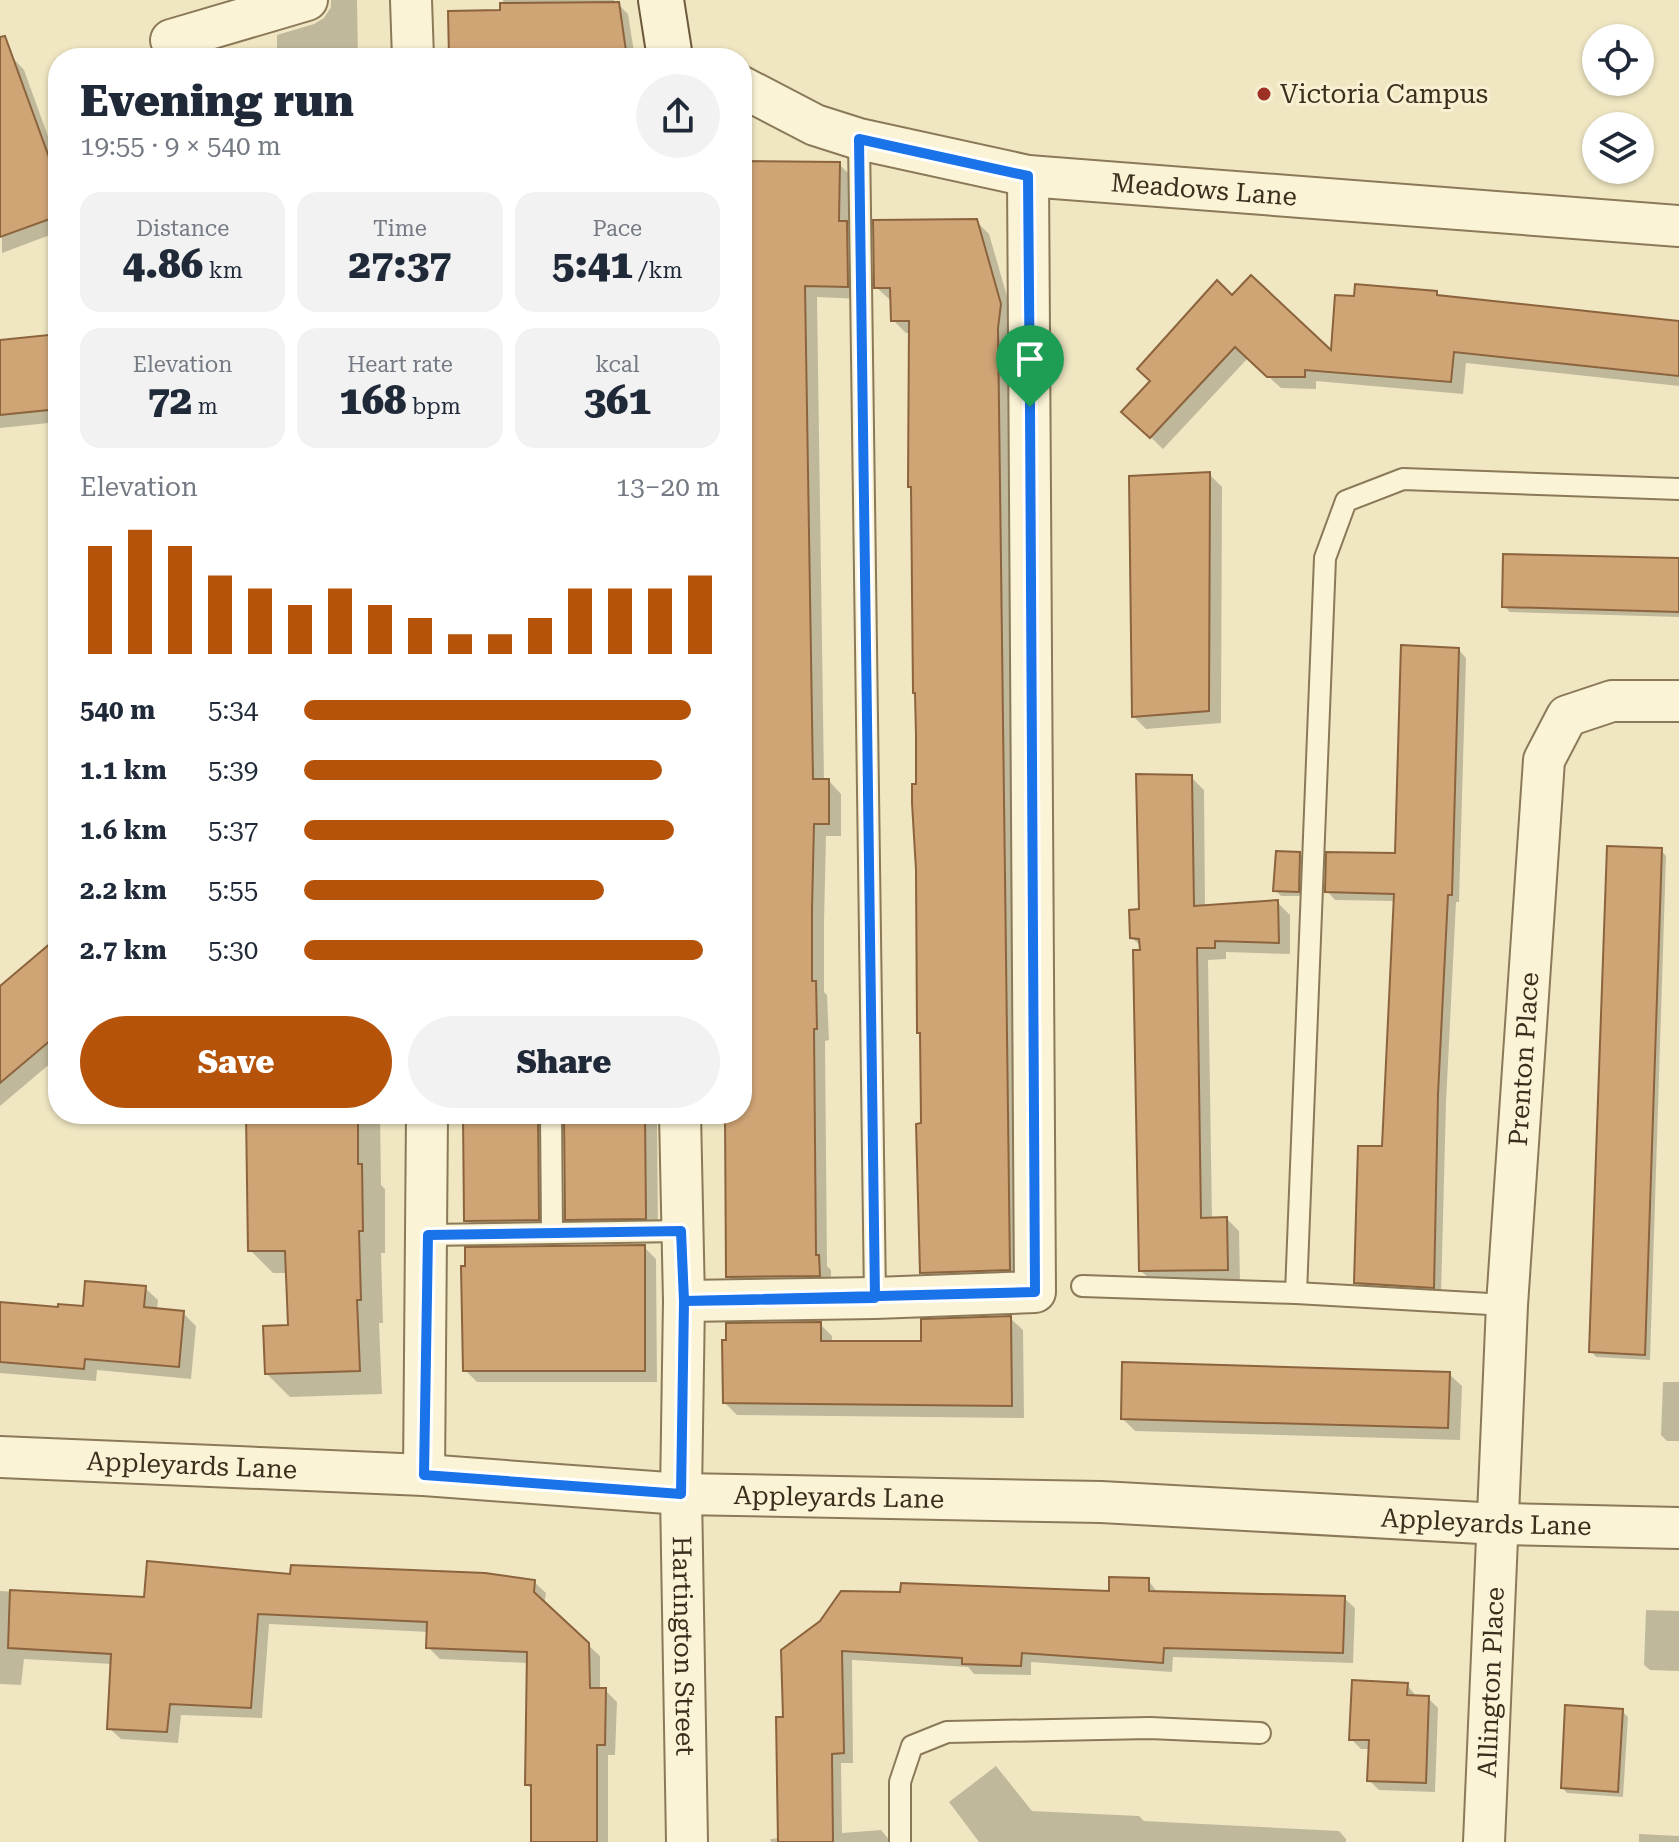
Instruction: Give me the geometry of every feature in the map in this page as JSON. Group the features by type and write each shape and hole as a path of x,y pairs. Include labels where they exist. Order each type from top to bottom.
{"street":[{"path":"171,40 307,0"},
{"path":"411,0 413,48"},
{"path":"661,0 673,48"},
{"name":"Meadows Lane","path":"752,92 815,125 859,139 1028,176 1679,226"},
{"path":"684,1301 1035,1292 1028,176"},
{"name":"Prenton Place","path":"1499,1524 1507,1305 1544,760 1567,716 1612,701 1679,701"},
{"path":"424,1475 427,1124"},
{"name":"Hartington Street","path":"680,1124 684,1301 681,1494 687,1842"},
{"name":"Appleyards Lane","path":"0,1457 424,1475 681,1494 1101,1502 1499,1524 1679,1528"},
{"name":"Allington Place","path":"1484,1842 1499,1524"}],"lane":[{"path":"859,139 875,1298"},
{"path":"1296,1293 1325,558 1346,501 1403,479 1679,489"},
{"path":"551,1124 552,1232"},
{"path":"428,1235 681,1231"},
{"path":"1082,1286 1296,1293 1507,1305"},
{"path":"900,1842 900,1782 912,1746 947,1732 1150,1728 1260,1733"}],"building":[{"path":"619,2 626,48 449,48 448,11 500,10 500,3"},
{"path":"5,36 48,154 48,220 0,237 0,37"},
{"path":"752,161 840,162 839,221 847,221 848,287 805,286 813,779 829,779 829,824 814,824 812,909 812,981 816,981 817,1029 814,1029 816,1255 819,1255 820,1276 726,1277 725,1124 752,1124"},
{"path":"977,219 1001,304 998,328 1010,1270 920,1273 916,1124 921,1123 920,1033 917,1033 916,870 912,803 912,784 916,784 916,736 911,487 908,487 909,321 891,321 890,288 874,288 873,220"},
{"path":"1251,275 1331,350 1335,295 1354,296 1355,284 1679,321 1679,376 1454,352 1451,382 1305,370 1305,377 1267,377 1235,347 1150,438 1121,412 1150,381 1137,369 1217,280 1232,295"},
{"path":"48,335 48,410 0,415 0,340"},
{"path":"1210,472 1209,711 1132,717 1129,476"},
{"path":"1503,554 1679,558 1679,612 1502,607"},
{"path":"1401,645 1459,648 1452,895 1448,895 1438,1094 1434,1288 1354,1283 1358,1146 1382,1146 1394,894 1325,892 1326,852 1395,853"},
{"path":"1136,774 1192,775 1194,906 1278,900 1279,943 1215,941 1215,948 1197,948 1201,1218 1227,1217 1228,1270 1139,1271 1133,950 1140,950 1139,939 1130,938 1129,910 1139,909"},
{"path":"1607,846 1662,848 1645,1355 1589,1352"},
{"path":"1276,851 1300,852 1299,892 1273,891"},
{"path":"48,945 48,1042 0,1083 0,986"},
{"path":"246,1124 358,1124 363,1231 359,1231 361,1300 357,1300 360,1371 265,1374 263,1326 288,1325 285,1251 248,1251"},
{"path":"463,1124 538,1124 539,1220 464,1221"},
{"path":"564,1124 645,1124 646,1219 565,1220"},
{"path":"645,1245 645,1371 463,1371 461,1266 465,1266 465,1247"},
{"path":"85,1281 146,1286 144,1307 184,1311 179,1367 85,1359 84,1369 0,1362 0,1302 83,1306"},
{"path":"1011,1316 1012,1406 723,1403 722,1340 726,1340 726,1323 821,1322 821,1341 921,1341 921,1319"},
{"path":"1122,1362 1450,1372 1448,1428 1121,1419"},
{"path":"147,1561 290,1574 291,1565 485,1573 535,1580 534,1592 589,1643 590,1688 606,1688 605,1745 597,1745 597,1842 531,1842 531,1785 525,1785 527,1652 426,1648 427,1622 258,1614 251,1708 170,1704 167,1732 107,1729 111,1654 8,1648 10,1590 144,1597"},
{"path":"1109,1577 1149,1578 1149,1591 1345,1596 1343,1653 1164,1648 1163,1663 1022,1653 1021,1666 962,1664 962,1658 842,1651 844,1753 832,1754 833,1842 778,1842 776,1717 783,1717 781,1650 820,1621 841,1591 900,1592 901,1583 1109,1591"},
{"path":"1352,1680 1408,1683 1407,1695 1429,1696 1426,1783 1367,1781 1369,1740 1349,1740"},
{"path":"1565,1705 1623,1709 1618,1792 1561,1788"}],"place":[{"name":"Victoria Campus","path":"1264,94"}],"route":[{"path":"1030,407 1028,176 859,139 875,1298 684,1301 681,1494 424,1475 428,1235 681,1231 684,1301 779,1299 875,1298 1035,1292 1030,407"}]}
